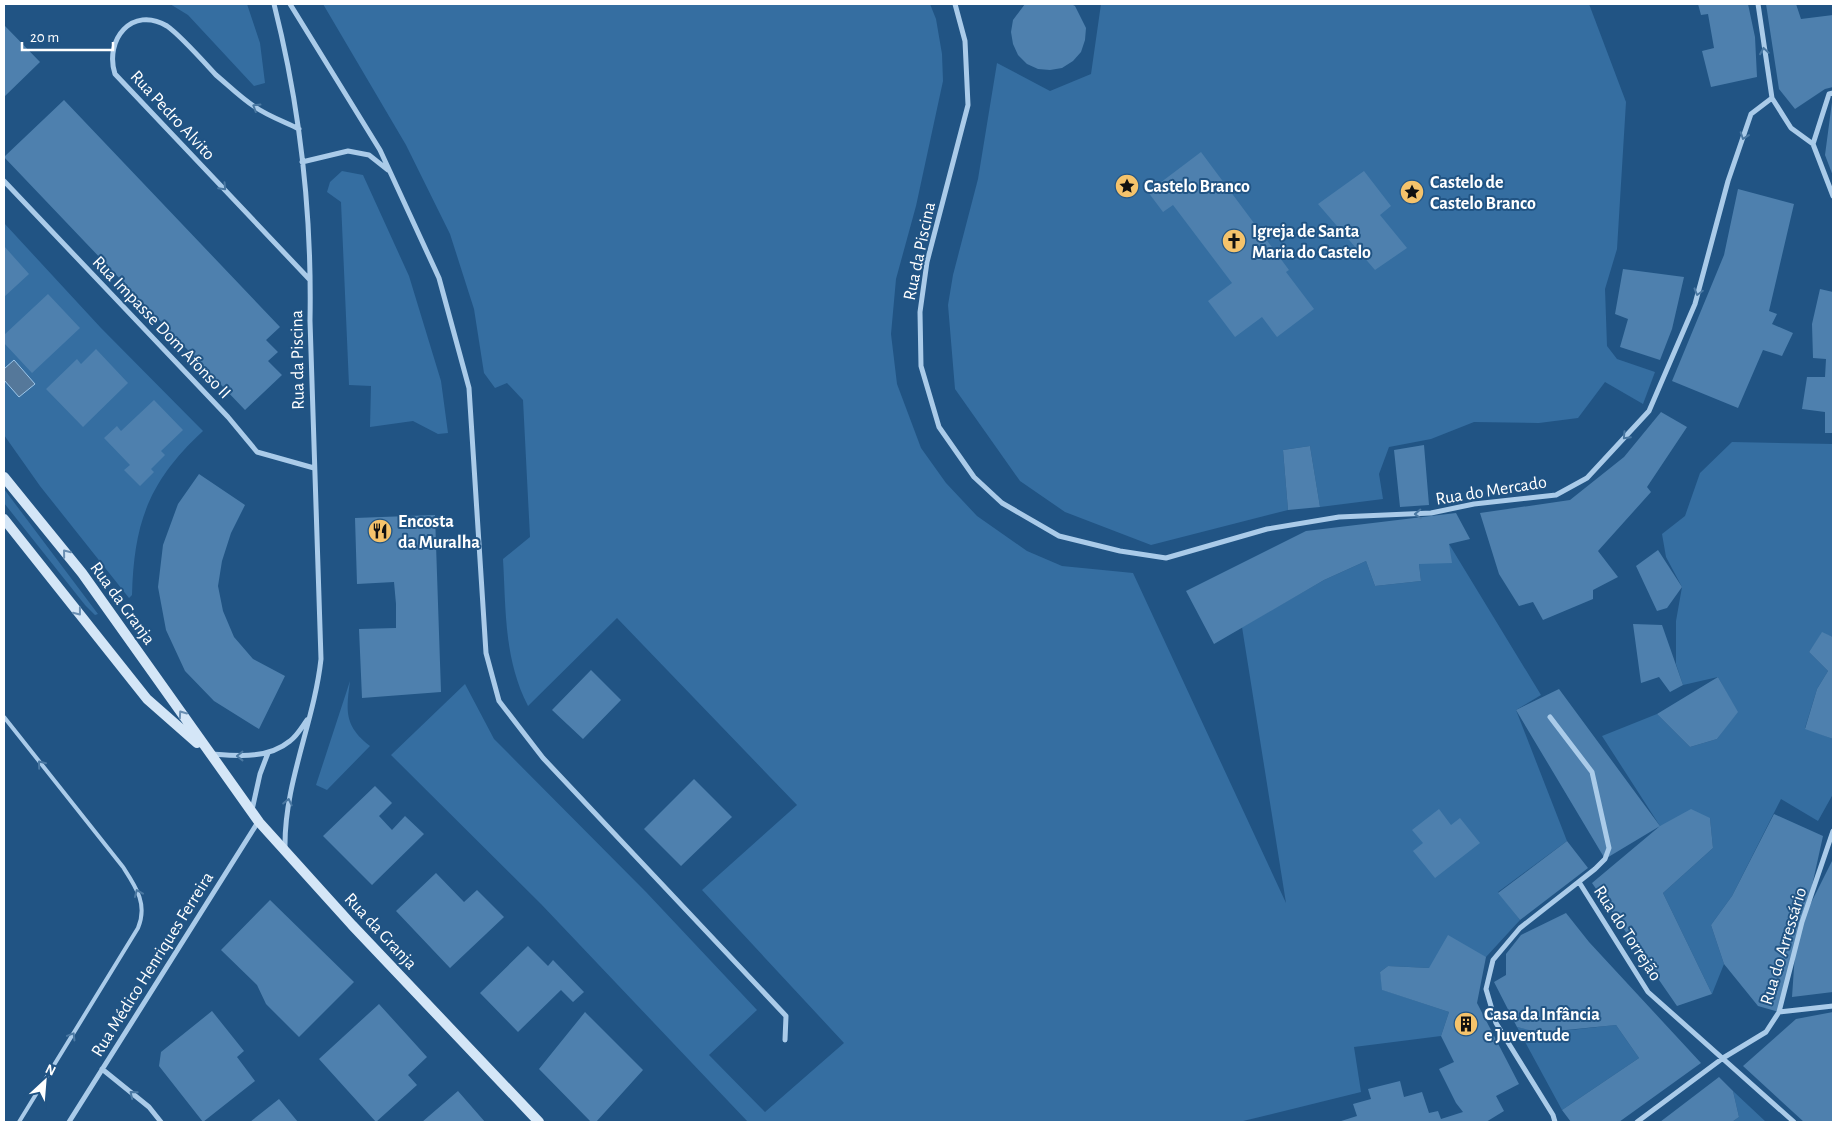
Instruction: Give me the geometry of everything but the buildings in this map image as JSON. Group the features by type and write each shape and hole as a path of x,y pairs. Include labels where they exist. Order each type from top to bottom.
{"main road":[{"name":"Rua da Granja","path":"4,476 82,573 259,822 352,925 539,1122"},
{"name":"Rua da Granja","path":"4,519 147,699 210,754"}],"street":[{"name":"Rua da Piscina","path":"274,4 285,47 299,129 302,162 310,280 321,659 318,688 285,817 285,850"},
{"path":"290,4 375,142 439,278 469,388 486,653 498,701 543,758 786,1016 786,1040"},
{"name":"Rua da Piscina","path":"955,4 965,41 968,105 927,262 920,312 920,366 939,426 974,477 1002,503 1059,536 1120,551"},
{"path":"1758,4 1772,98 1791,128 1813,144 1833,196"},
{"name":"Rua Pedro Alvito","path":"299,129 254,107 218,76 168,27 149,20 137,20 120,33 113,48 112,63 115,74 310,280"},
{"path":"1813,144 1829,94 1833,93"},
{"name":"Rua do Mercado","path":"1120,551 1166,558 1267,529 1330,518 1430,513 1474,504 1556,495 1587,478 1649,411 1695,304 1728,181 1752,114 1772,98"},
{"path":"302,162 348,151 369,155 390,172"},
{"name":"Rua Impasse Dom Afonso II","path":"4,181 222,410 257,452 314,468"},
{"path":"1550,717 1592,772 1609,848 1605,859 1520,928 1493,960 1486,989 1496,1023 1555,1122"},
{"path":"210,754 241,756 268,754 291,741 309,718"},
{"path":"252,812 260,774 268,754"},
{"name":"Rua Médico Henriques Ferreira","path":"70,1122 259,822"},
{"name":"Rua do Arressário","path":"1637,1122 1723,1058 1766,1032 1779,1012 1802,922 1832,840 1833,831"},
{"name":"Rua do Torrejão","path":"1579,882 1648,992 1794,1122"},
{"path":"1779,1012 1833,1006"},
{"path":"102,1069 149,1107 161,1122"}],"lane":[{"path":"4,717 123,868 138,892 142,906 140,921 135,933 19,1122"}],"shaded area":[{"path":"170,4 247,4 260,43 265,83 254,86 188,15"},
{"path":"323,4 930,4 936,19 942,54 943,81 916,206 896,279 891,334 897,384 921,448 946,483 977,516 1027,551 1062,566 1133,573 1286,903 1242,627 1324,580 1366,561 1375,586 1421,581 1419,564 1449,544 1541,695 1516,710 1567,841 1498,892 1520,920 1486,957 1429,968 1388,966 1380,972 1383,990 1449,1012 1441,1036 1354,1047 1361,1092 1239,1122 748,1122 541,904 391,755 465,684 494,739 646,892 757,1010 709,1055 765,1112 844,1043 702,890 797,805 617,618 528,706 514,671 510,653 503,559 530,537 523,400 507,383 495,388 484,373 474,309 450,234 406,145"},
{"path":"1101,4 1589,4 1626,102 1617,249 1605,289 1607,346 1617,359 1655,372 1643,404 1605,382 1578,418 1539,423 1474,422 1431,439 1389,447 1379,474 1383,499 1320,507 1310,446 1283,450 1288,510 1151,545 1065,512 1020,481 955,389 948,305 953,275 978,179 997,63 1050,91 1091,74"},
{"path":"342,171 363,175 409,276 441,381 448,433 438,434 413,421 370,427 371,386 349,385 341,202 327,192 330,182"},
{"path":"4,223 101,328 203,431 169,467 148,504 136,546 132,595 129,598 40,486 4,435"},
{"path":"14,360 35,384 19,397 4,380 4,369"},
{"path":"1732,442 1833,444 1833,637 1822,633 1809,652 1828,671 1817,689 1805,728 1833,739 1833,794 1818,821 1781,799 1732,896 1711,925 1724,964 1712,994 1663,893 1713,848 1710,818 1660,826 1602,736 1657,714 1690,747 1717,739 1737,712 1718,677 1683,685 1676,664 1676,621 1682,587 1666,557 1662,534 1685,516 1700,473"},
{"path":"4,489 98,614 95,615 85,605 4,503"},
{"path":"350,681 348,709 351,725 355,732 370,746 327,790 316,785"},
{"path":"1616,1025 1639,1058 1562,1110 1517,1027 1554,1031"},
{"path":"1733,1091 1766,1122 1732,1122 1739,1117"}],"place":[{"name":"Castelo Branco","path":"1127,186"},
{"name":"Castelo de Castelo Branco","path":"1412,192"},
{"name":"Igreja de Santa Maria do Castelo","path":"1234,241"},
{"name":"Encosta da Muralha","path":"380,531"},
{"name":"Casa da Infância e Juventude","path":"1466,1024"}]}
